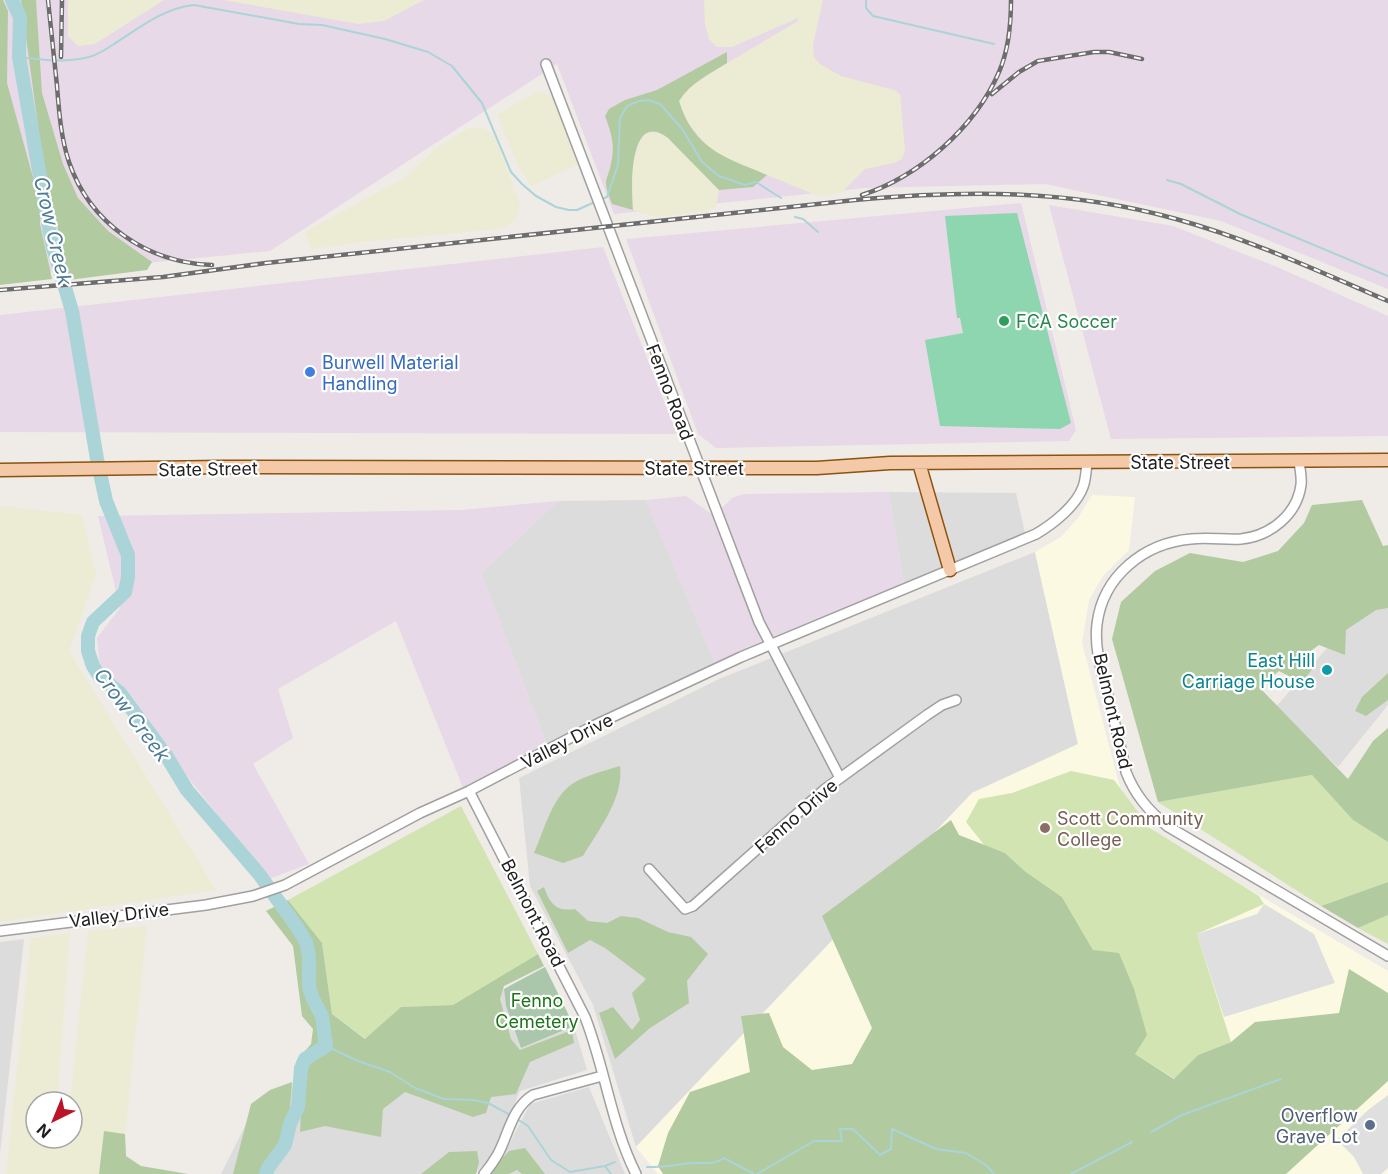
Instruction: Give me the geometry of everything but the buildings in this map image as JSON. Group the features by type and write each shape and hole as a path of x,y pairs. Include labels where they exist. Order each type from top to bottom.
{"main road":[{"name":"State Street","path":"0,470 222,467 817,468 919,463 1388,460"},
{"path":"919,463 950,570"}],"street":[{"name":"Fenno Road","path":"546,64 759,622 840,778"},
{"name":"Valley Drive","path":"0,931 206,905 253,896 285,885 420,813 469,791 593,726 741,657 1036,534 1060,518 1083,488 1087,462"},
{"name":"Belmont Road","path":"1299,462 1301,484 1296,502 1286,516 1272,529 1257,537 1192,538 1175,541 1144,553 1125,568 1111,584 1101,608 1096,638 1098,659 1126,772 1132,788 1142,803 1167,826 1388,956"},
{"name":"Fenno Drive","path":"649,869 685,909 693,906 840,778 927,715 942,705 956,700"},
{"name":"Belmont Road","path":"469,791 590,1028 622,1142 636,1174"},
{"path":"484,1174 498,1154 512,1120 524,1102 533,1095 602,1076"}],"shaded area":[{"path":"0,0 1388,0 1388,289 1221,221 1045,184 865,188 614,214 557,64 270,251 34,274 0,184"},
{"path":"1021,203 1076,430 1069,441 716,448 698,434 626,239"},
{"path":"1049,205 1173,226 1277,267 1388,316 1388,436 1111,439"},
{"path":"603,247 677,434 0,432 0,315"},
{"path":"888,492 1016,493 1025,533 904,583"},
{"path":"888,492 904,583 715,663 646,500 686,496 714,516 732,498 744,494"},
{"name":"Scott Community College","path":"1092,495 1135,497 1129,550 1103,576 1089,600 1082,643 1121,791 1139,817 1164,839 1388,971 1388,1174 658,1174 636,1147 972,793 1078,744 1035,552 1061,537 1078,518"},
{"path":"646,500 715,663 547,745 481,573 558,501"},
{"path":"558,501 481,573 547,745 463,788 396,621 278,689 293,738 253,764 309,864 269,879 100,667 97,638 120,608 98,516 460,510"},
{"path":"1035,552 1078,744 972,793 636,1147 593,1005 530,886 519,778 719,679"},
{"path":"1388,565 1388,705 1338,767 1275,708 1334,640"},
{"path":"1264,904 1314,934 1335,983 1224,1017 1197,934 1257,914"},
{"path":"24,939 0,1154 0,942"},
{"path":"504,989 506,1006 521,1048 574,1026 587,1070 520,1091 493,1154 475,1174 221,1174 258,1100"},
{"path":"589,1087 625,1174 487,1174 505,1152 530,1104"},
{"name":"Overflow Grave Lot","path":"1388,1095 1388,1168 1381,1174 1363,1174 1354,1157 1337,1140 1368,1110"}],"green space":[{"path":"0,0 3,0 8,11 7,83 40,203 40,224 52,279 0,285"},
{"path":"21,0 36,0 42,93 63,164 78,198 108,231 152,262 147,270 69,280 42,155"},
{"path":"68,0 164,0 95,44 78,46 68,36"},
{"path":"223,0 424,0 384,21 358,24"},
{"path":"704,0 823,0 813,45 814,57 820,64 841,76 894,90 900,94 905,150 902,159 865,169 842,192 820,197 724,157 708,148 684,118 679,101 683,94 695,82 798,21 798,18 732,47 717,47 709,39 705,24"},
{"path":"727,52 727,63 695,84 679,101 685,117 702,141 737,163 767,175 753,187 719,190 668,138 655,132 645,134 639,142 635,155 632,186 633,210 612,204 606,184 613,153 612,137 605,116 609,109 625,100 657,90"},
{"path":"538,91 554,97 577,165 531,186 520,170 497,115"},
{"path":"478,127 486,129 495,137 520,205 518,216 510,224 499,229 360,242 312,249 305,232 406,177 436,148 467,129"},
{"path":"660,132 668,138 719,190 716,207 707,211 656,217 633,210 632,166 639,142 645,134"},
{"name":"FCA Soccer","path":"1017,213 1071,423 1060,429 940,426 925,340 963,333 960,318 957,318 945,216"},
{"path":"1362,500 1383,546 1388,545 1388,608 1376,610 1346,630 1345,655 1319,645 1305,655 1312,669 1302,683 1279,671 1259,687 1348,779 1373,741 1388,728 1388,842 1353,820 1312,775 1158,802 1112,639 1121,602 1155,571 1190,553 1243,562 1278,551 1304,523 1312,505"},
{"path":"0,506 82,515 96,574 69,651 216,890 0,922"},
{"path":"1388,673 1388,700 1366,716 1355,711 1362,697"},
{"path":"620,766 618,790 614,801 583,856 563,863 534,853 553,807 565,790 583,778"},
{"path":"1071,771 1114,780 1150,828 1259,896 1264,904 1197,934 1231,1042 1198,1055 1175,1079 1135,1054 1093,950 1062,897 1026,872 1005,853 985,846 966,822 979,799 1012,793"},
{"path":"1312,775 1353,820 1388,842 1388,882 1321,906 1158,802"},
{"path":"461,806 538,954 453,1005 401,1007 366,1039 332,1014 322,943 288,900"},
{"name":"Scott Community College","path":"951,820 959,835 1005,853 1026,872 1062,897 1093,950 1119,953 1134,989 1147,1035 1135,1054 1174,1079 1198,1055 1231,1042 1255,1022 1339,1013 1349,969 1388,993 1388,1081 1286,1174 663,1174 658,1166 668,1133 690,1092 750,1072 741,1016 769,1013 783,1047 812,1070 852,1064 872,1028 822,916"},
{"path":"1388,882 1388,915 1358,928 1321,906"},
{"path":"544,887 555,906 568,910 575,909 588,921 607,923 621,916 638,918 668,932 691,937 708,954 687,981 689,1003 650,1028 615,1059 599,1013 613,1007 632,1030 640,1020 632,993 646,979 605,948 590,940 568,953 537,891"},
{"path":"288,900 322,943 332,1014 365,1039 401,1007 453,1005 538,954 544,966 504,986 500,999 511,1039 520,1050 572,1030 574,1043 530,1062 516,1094 491,1097 486,1113 473,1117 405,1092 383,1109 381,1137 325,1126 300,1132 303,1076 296,1062 311,1044 313,1029 302,1016 293,946 266,911"},
{"path":"1388,915 1388,944 1358,928"},
{"path":"147,926 125,1134 104,1131 99,1174 6,1174 31,938 70,933 58,1090 24,1090 24,1150 84,1150 84,1090 71,1090 88,931"},
{"name":"Fenno Cemetery","path":"545,967 574,1026 521,1048 506,1006 504,989"},
{"path":"292,1082 290,1108 280,1145 260,1174 233,1174 251,1104 270,1090"},
{"path":"104,1131 125,1134 126,1156 141,1166 188,1174 99,1174"},
{"path":"525,1148 545,1174 522,1174 517,1170 509,1174 488,1174 509,1151"},
{"path":"477,1151 479,1162 476,1174 421,1174 449,1152"}],"waterway":[{"name":"Crow Creek","path":"12,0 20,17 19,57 52,244 72,311 106,501 128,555 125,592 93,622 88,636 88,651 100,677 120,693 167,757 187,790 259,874 306,942 309,956 309,987 322,1016 326,1046 305,1059 301,1068 298,1107 290,1124 285,1145 266,1174"},
{"path":"866,0 866,8 873,16 994,44"},
{"path":"19,57 63,60 92,56 162,14 194,5 299,24 322,25 385,39 428,52 452,66 482,103 511,172 536,196 556,207 569,210 577,210 597,201"},
{"path":"602,199 607,197 618,165 620,118 627,106 648,100 660,104 683,130 702,162 719,176 745,185 756,182 781,198"},
{"path":"1167,180 1181,184 1240,214 1388,276"},
{"path":"795,217 803,219 818,232"},
{"path":"326,1046 358,1061 390,1072 415,1088 444,1099 488,1103 512,1116"},
{"path":"1151,1132 1182,1115 1281,1079"},
{"path":"517,1119 528,1126 551,1160 570,1172 615,1162"},
{"path":"757,1174 814,1141 842,1141 840,1129 853,1129 880,1155 891,1149 892,1129 936,1149 966,1153 986,1165 994,1174"},
{"path":"1071,1174 1132,1142"},
{"path":"647,1167 712,1163 724,1158 754,1174"},
{"path":"605,1166 611,1174"}],"railway":[{"path":"48,0 66,153 79,184 91,204 124,236 144,248 188,263 212,265"},
{"path":"61,57 62,0"},
{"path":"862,195 883,187 924,163 960,131 975,112 989,93 1005,55 1011,19 1011,0"},
{"path":"992,94 1019,72 1038,61 1094,52 1109,52 1142,59"},
{"path":"0,290 163,277 266,263 855,200 977,194 1056,197 1096,202 1176,219 1257,246 1388,301"}],"place":[{"name":"FCA Soccer","path":"1004,321"},
{"name":"Burwell Material Handling","path":"310,372"},
{"name":"East Hill Carriage House","path":"1327,670"},
{"name":"Scott Community College","path":"1045,828"},
{"name":"Overflow Grave Lot","path":"1370,1125"}]}
